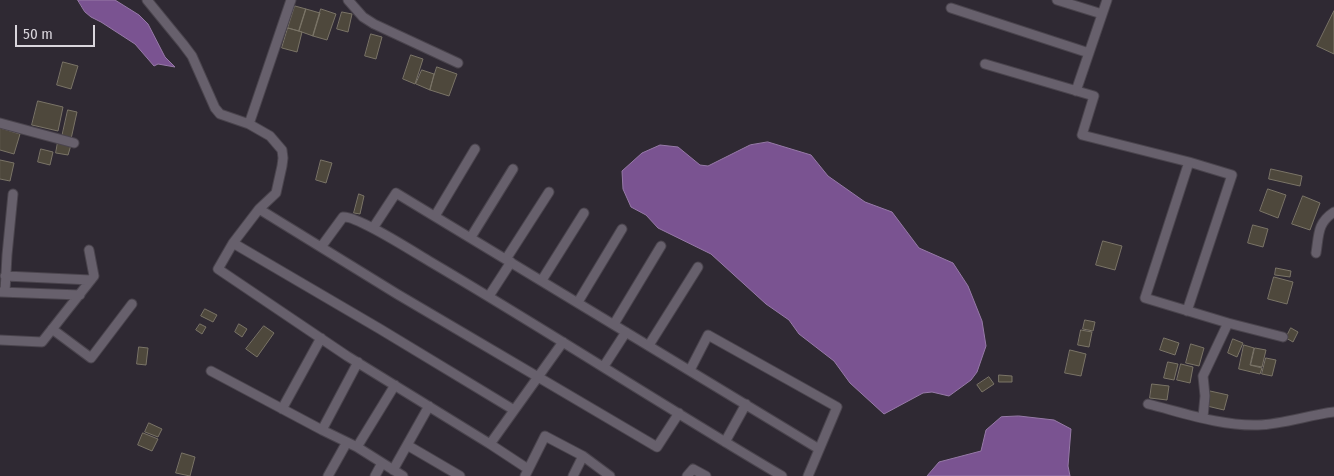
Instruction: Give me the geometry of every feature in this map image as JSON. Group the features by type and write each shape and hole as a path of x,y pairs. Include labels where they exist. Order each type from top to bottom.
{"street":[{"path":"147,0 192,56 201,79 215,108 220,114 249,124 270,136 282,150 283,158 276,193 259,209 233,244 218,269 358,362 490,444 527,473 545,436 583,456 610,476"},
{"path":"249,124 291,0"},
{"path":"348,0 363,17 374,24 458,63"},
{"path":"1057,0 1102,14"},
{"path":"1076,91 1107,0"},
{"path":"951,8 1089,53"},
{"path":"985,64 1094,96 1082,135 1232,175 1187,311"},
{"path":"0,123 74,143"},
{"path":"435,216 475,149"},
{"path":"1189,162 1146,298 1228,324 1283,337"},
{"path":"471,237 513,169"},
{"path":"373,228 396,192 819,449"},
{"path":"489,296 549,192"},
{"path":"13,194 6,276 2,292 80,295"},
{"path":"259,209 397,294 657,447 679,413"},
{"path":"1316,253 1323,221 1334,212"},
{"path":"542,280 584,213"},
{"path":"321,247 343,217 349,217 373,228 489,296 782,476"},
{"path":"578,302 622,229"},
{"path":"233,244 380,329 514,410"},
{"path":"614,324 661,246"},
{"path":"0,340 42,342 94,276 89,250"},
{"path":"649,345 698,266"},
{"path":"6,276 91,280"},
{"path":"52,330 91,358 132,304"},
{"path":"1203,418 1204,374 1228,324"},
{"path":"604,366 626,332"},
{"path":"690,370 708,335 837,407 808,476"},
{"path":"282,409 322,338"},
{"path":"490,444 564,342"},
{"path":"322,430 358,362"},
{"path":"211,371 357,447 403,476"},
{"path":"357,447 395,385"},
{"path":"725,442 746,404"},
{"path":"1148,404 1224,423 1243,425 1261,425 1334,412"},
{"path":"394,470 429,406"},
{"path":"328,476 347,442"},
{"path":"407,445 460,476"},
{"path":"573,476 583,456"},
{"path":"374,476 382,463"},
{"path":"687,476 693,468 706,476"}],"shaded area":[{"path":"78,0 115,0 139,15 148,24 165,57 175,67 158,64 154,66 135,44 85,12"},
{"path":"768,142 811,155 828,176 865,202 892,212 919,248 953,263 968,286 982,321 986,346 977,372 971,380 949,396 932,392 923,393 884,414 850,383 834,361 799,334 789,320 766,304 711,254 658,228 646,215 631,207 623,189 622,171 642,153 660,145 678,147 700,165 708,166 750,145"},
{"path":"1019,416 1054,420 1071,429 1068,466 1070,476 927,476 939,462 981,451 986,430 1001,417"}],"building":[{"path":"295,6 306,9 299,31 288,28"},
{"path":"306,9 320,13 313,36 299,31"},
{"path":"321,9 336,14 327,40 313,36"},
{"path":"1334,11 1334,54 1317,46"},
{"path":"342,12 352,14 348,32 337,29"},
{"path":"288,28 302,32 297,52 282,48"},
{"path":"371,34 382,37 376,59 365,56"},
{"path":"411,55 423,59 415,84 403,79"},
{"path":"63,62 78,66 71,89 57,85"},
{"path":"437,67 457,74 449,96 430,90"},
{"path":"422,70 434,74 430,90 416,84"},
{"path":"38,101 63,107 58,131 32,125"},
{"path":"68,110 77,112 71,139 62,137"},
{"path":"0,128 20,134 14,154 0,150"},
{"path":"58,142 71,145 68,155 56,153"},
{"path":"41,149 53,152 50,165 38,162"},
{"path":"0,160 14,163 10,181 0,179"},
{"path":"321,160 332,163 326,183 316,180"},
{"path":"1271,169 1302,176 1300,186 1269,179"},
{"path":"1268,189 1286,195 1278,218 1260,211"},
{"path":"359,194 364,196 360,214 354,213"},
{"path":"1303,196 1320,203 1310,230 1292,224"},
{"path":"1253,225 1268,229 1263,247 1248,243"},
{"path":"1103,241 1122,246 1115,270 1096,265"},
{"path":"1276,268 1291,271 1290,277 1275,275"},
{"path":"1274,277 1293,282 1287,304 1268,299"},
{"path":"205,309 217,315 213,322 201,316"},
{"path":"1085,320 1095,322 1093,331 1083,329"},
{"path":"200,324 206,327 202,334 196,330"},
{"path":"239,324 247,329 242,337 235,332"},
{"path":"264,326 274,333 257,357 246,349"},
{"path":"1291,328 1298,332 1293,342 1286,338"},
{"path":"1081,330 1092,332 1089,347 1078,345"},
{"path":"1164,338 1179,343 1175,355 1160,350"},
{"path":"1233,339 1243,343 1237,357 1228,353"},
{"path":"1191,344 1204,348 1199,366 1186,363"},
{"path":"1244,345 1254,348 1250,365 1262,368 1260,374 1239,369"},
{"path":"139,347 148,348 146,365 137,364"},
{"path":"1255,348 1266,350 1262,367 1251,365"},
{"path":"1070,350 1086,354 1081,376 1065,373"},
{"path":"1266,358 1276,360 1272,376 1262,374"},
{"path":"1168,362 1178,364 1174,380 1164,378"},
{"path":"1181,364 1193,367 1190,383 1177,380"},
{"path":"999,375 1012,376 1012,382 999,382"},
{"path":"989,377 994,384 982,392 977,385"},
{"path":"1152,384 1169,386 1167,400 1150,398"},
{"path":"1210,391 1228,395 1224,410 1207,406"},
{"path":"149,423 162,429 158,437 145,432"},
{"path":"143,433 158,439 152,451 138,445"},
{"path":"182,453 195,457 190,476 176,473"}]}
